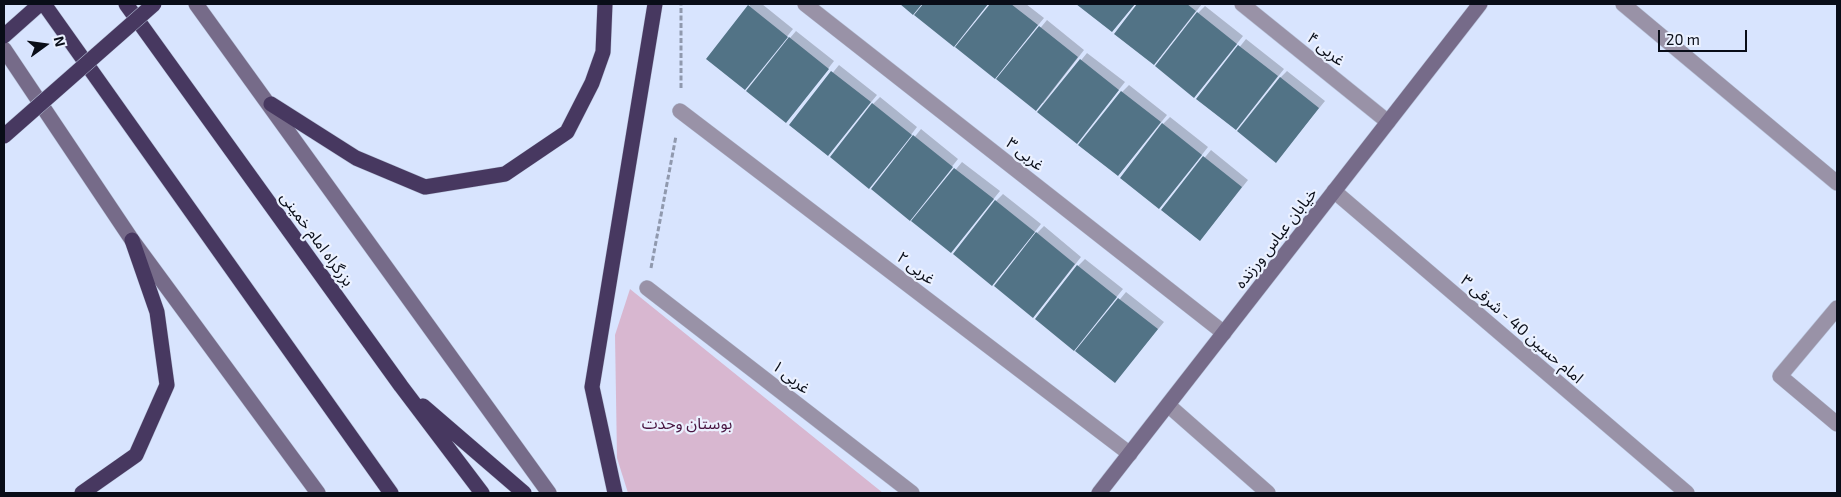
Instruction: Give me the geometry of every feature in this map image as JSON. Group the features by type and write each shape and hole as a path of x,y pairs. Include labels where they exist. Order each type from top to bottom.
{"highway":[{"path":"4,36 40,4"},
{"path":"44,4 391,493"},
{"name":"بزرگراه امام خمینی","path":"126,4 401,386 482,493"},
{"path":"4,136 154,4"},
{"path":"271,104 356,158 425,187 505,174 567,132 592,84 603,52 605,4"},
{"path":"615,493 592,387 655,4"},
{"path":"82,493 136,455 167,385 157,312 132,240"},
{"path":"401,386 524,493"}],"main road":[{"path":"196,4 271,104 549,493"},
{"name":"خیابان عباس ورزنده","path":"1099,493 1480,4"},
{"path":"4,49 132,240 318,493"}],"street":[{"name":"غربی ۳","path":"805,4 1224,333"},
{"name":"غربی ۴","path":"1242,4 1388,122"},
{"path":"1623,4 1837,183"},
{"name":"غربی ۲","path":"680,110 1130,454"},
{"name":"امام حسین 40 - شرقی ۳","path":"1334,191 1687,493"},
{"name":"غربی ۱","path":"647,288 912,493"},
{"path":"1837,308 1780,376 1837,424"},
{"path":"1168,404 1268,493"}],"path":[{"path":"647,288 680,110 681,4"}],"green space":[{"name":"بوستان وحدت","path":"630,289 883,493 628,493 617,458 615,335"}],"building":[{"path":"900,4 922,4 913,15"},
{"path":"923,4 988,4 954,47 914,15"},
{"path":"990,4 1011,4 1038,25 995,79 955,47"},
{"path":"1076,4 1135,4 1112,32"},
{"path":"1137,4 1187,4 1196,11 1154,65 1114,34"},
{"path":"748,5 788,37 745,90 706,59"},
{"path":"1197,12 1237,44 1194,98 1155,66"},
{"path":"1039,26 1078,57 1036,111 996,79"},
{"path":"789,37 829,69 786,123 746,91"},
{"path":"1238,45 1278,76 1236,130 1196,99"},
{"path":"1080,59 1119,90 1077,144 1037,112"},
{"path":"831,71 871,102 828,156 789,125"},
{"path":"1280,77 1319,108 1276,163 1237,131"},
{"path":"1121,91 1161,122 1118,176 1078,145"},
{"path":"872,103 912,135 869,189 830,157"},
{"path":"1162,123 1202,155 1159,209 1120,178"},
{"path":"913,135 953,167 910,221 871,189"},
{"path":"1203,156 1242,187 1200,241 1161,210"},
{"path":"954,168 994,199 951,253 911,221"},
{"path":"995,200 1035,232 992,286 953,254"},
{"path":"1036,232 1075,264 1033,318 994,286"},
{"path":"1077,265 1117,297 1074,351 1035,319"},
{"path":"1118,298 1158,329 1115,383 1075,351"}]}
